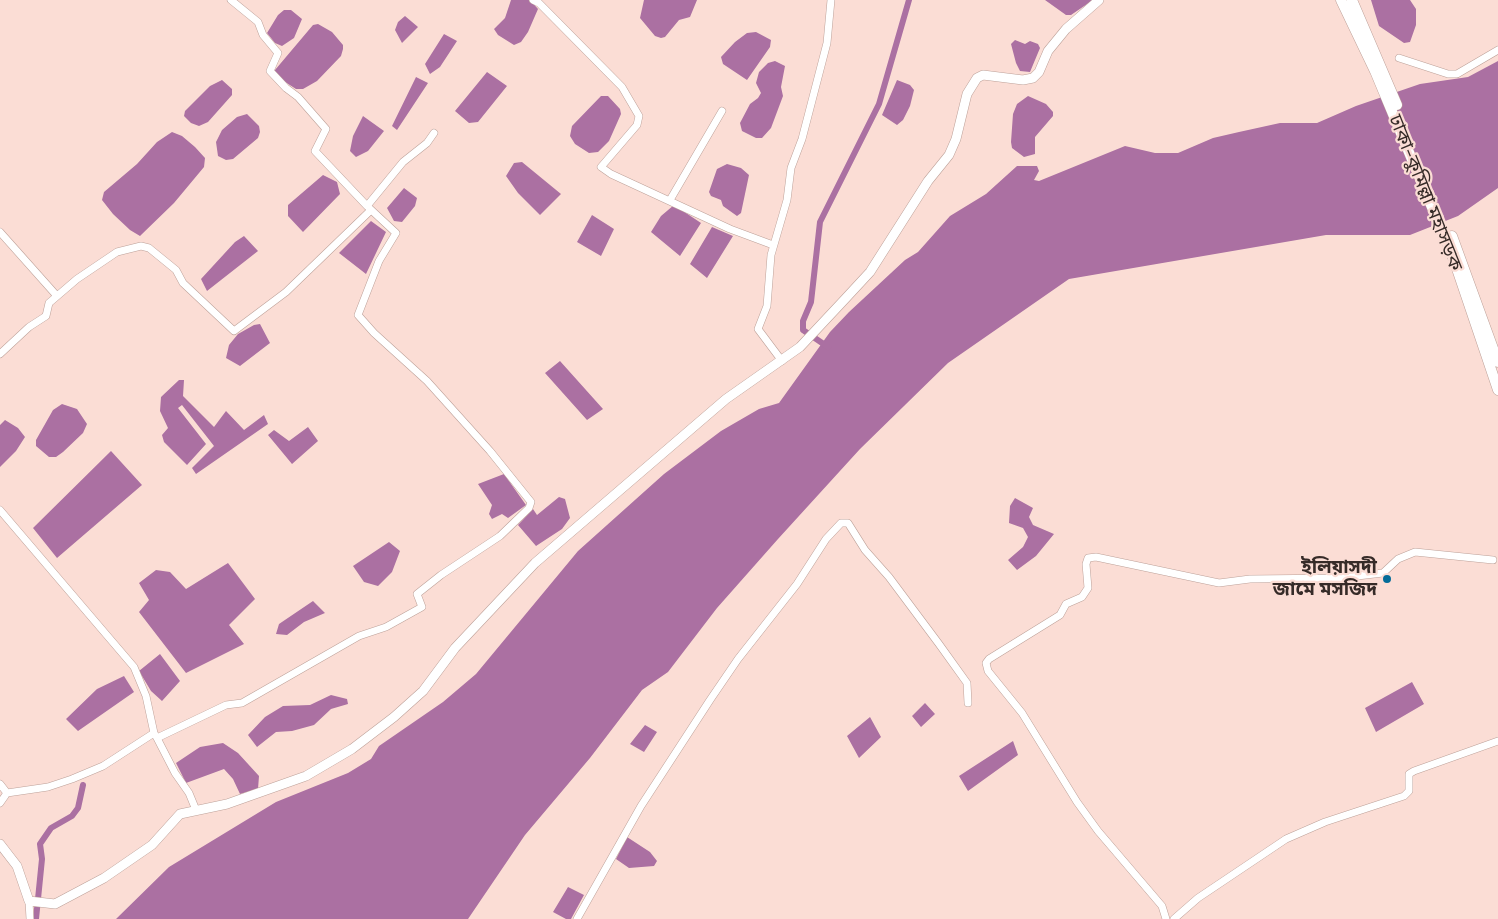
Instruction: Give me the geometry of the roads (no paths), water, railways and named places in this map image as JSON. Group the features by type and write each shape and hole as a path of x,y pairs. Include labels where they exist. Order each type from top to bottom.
{"highway":[{"name":"ঢাকা–কুমিল্লা মহাসড়ক","path":"1341,0 1379,69"},
{"name":"ঢাকা–কুমিল্লা মহাসড়ক","path":"1352,0 1498,362"},
{"name":"ঢাকা–কুমিল্লা মহাসড়ক","path":"1458,260 1498,390"}],"main road":[{"path":"0,844 17,866 32,902 55,904 104,878 152,845 180,814 227,804 306,776 366,738 423,691 455,648 535,563 726,399 782,361 818,329 870,272 928,181 949,155 956,139 967,94 977,78 983,75 1023,80 1034,78 1039,72 1048,51 1066,29 1099,0"}],"street":[{"path":"0,803 7,794 48,787 72,780 103,766 155,735 226,705 242,703 359,636 386,627 422,607 417,594 441,575 500,536 530,508 532,502 490,451 427,381 374,333 358,314 379,261 396,233 369,208 315,151 326,129 298,97 286,88 270,71 278,53 263,36 258,22 231,0"},
{"path":"533,0 539,3 622,87 639,116 637,125 601,167 611,174 730,229 773,244"},
{"path":"782,361 758,329 767,306 773,244 787,200 791,168 802,139 827,43 831,0"},
{"path":"1400,58 1448,74 1457,74 1498,50"},
{"path":"670,200 722,111"},
{"path":"0,354 29,328 46,316 49,304 77,279 117,252 141,246 149,248 176,270 183,284 234,331 286,292 369,208 403,162 426,143 434,133"},
{"path":"0,232 57,296"},
{"path":"0,510 134,667 146,696 155,735 175,773 189,793 196,810"},
{"path":"577,919 641,806 710,700 738,659 797,584 826,539 841,523 848,523 865,550 889,576 939,644 966,683 968,703"},
{"path":"1166,919 1162,906 1098,831 1077,802 1022,713 988,671 986,663 989,659 1060,614 1066,604 1082,597 1088,588 1086,564 1088,558 1096,557 1219,583 1250,579 1340,578 1383,573 1398,559 1415,552 1493,560"},
{"path":"1174,919 1198,898 1286,839 1325,822 1404,796 1409,791 1409,774 1414,771 1498,741"},
{"path":"0,784 7,794"},
{"path":"30,919 32,902"}],"waterway":[{"path":"828,347 803,330 803,321 811,302 820,222 879,104 909,0"},
{"path":"36,919 42,859 40,844 51,828 72,816 78,808 83,785"}],"place":[{"name":"ইলিয়াসদী জামে মসজিদ","path":"1387,579"}]}
